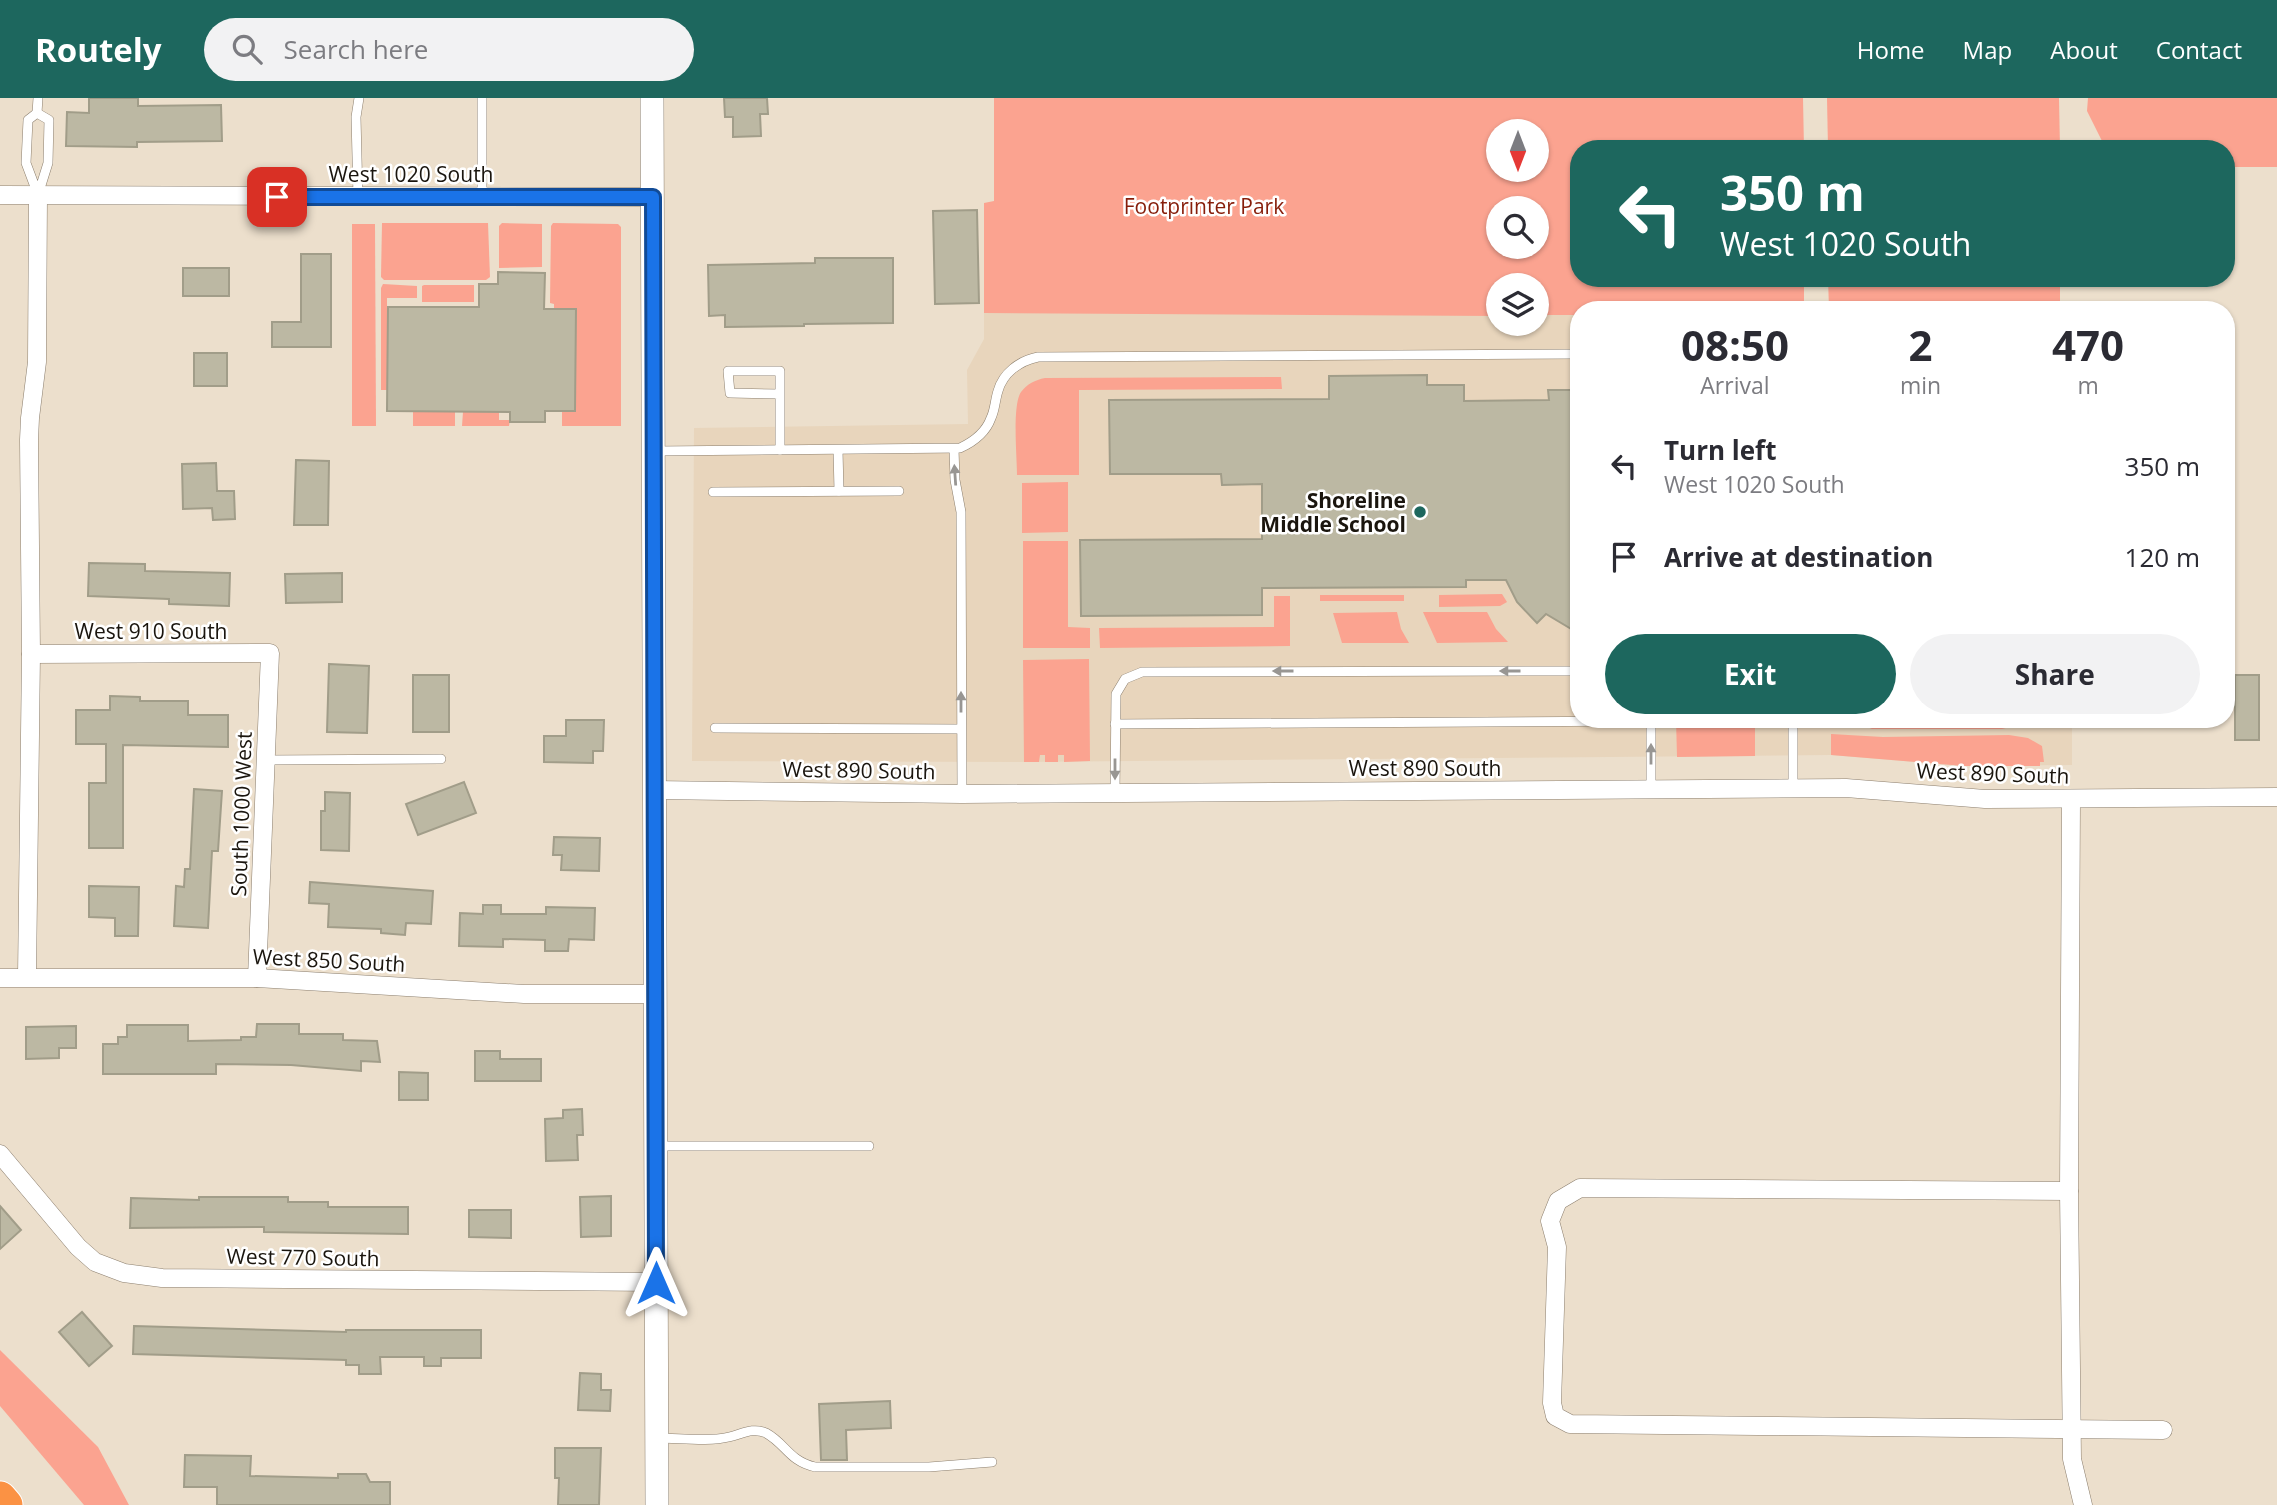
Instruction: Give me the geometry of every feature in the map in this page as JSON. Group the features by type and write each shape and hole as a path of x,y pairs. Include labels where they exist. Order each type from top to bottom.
{"highway":[{"path":"0,1498 6,1505"}],"street":[{"path":"652,98 657,1505"},
{"name":"West 1020 South","path":"0,195 653,197"},
{"path":"27,976 31,654 29,439 37,362 38,195"},
{"name":"West 910 South","path":"31,654 270,653"},
{"name":"South 1000 West","path":"257,978 270,653"},
{"name":"West 890 South","path":"654,790 962,794 1846,788 1985,799 2277,797"},
{"path":"2071,799 2069,1191 2072,1429 2073,1459 2083,1505"},
{"name":"West 850 South","path":"0,978 257,978 524,994 655,994"},
{"name":"West 770 South","path":"1,1154 78,1247 95,1262 124,1273 162,1278 656,1283"},
{"path":"2069,1191 1580,1188 1558,1201 1550,1221 1557,1247 1552,1403 1555,1416 1570,1424 2163,1430"}],"lane":[{"path":"38,98 37,113 28,120 26,163 38,195"},
{"path":"358,197 356,117 359,98"},
{"path":"482,98 482,197"},
{"path":"37,113 49,120 48,163 38,195"},
{"path":"654,451 954,449 970,443 987,426 993,415 998,389 1008,373 1021,363 1038,357 1570,354"},
{"path":"780,394 730,393 729,371 780,371 780,394 780,450"},
{"path":"954,449 955,480 961,512 962,794"},
{"path":"838,450 839,491"},
{"path":"713,492 900,491"},
{"path":"1115,793 1116,694 1119,686 1132,675 1142,672 1570,671"},
{"path":"1115,724 1570,721"},
{"path":"715,728 961,729"},
{"path":"1651,728 1651,789"},
{"path":"1793,728 1793,788"},
{"path":"266,760 441,759"},
{"path":"656,1146 869,1146"},
{"path":"657,1438 727,1438 744,1431 757,1431 767,1434 802,1464 815,1467 929,1467 992,1462"}],"shaded area":[{"path":"984,313 1486,314 1486,336 1549,336 1549,314 1570,314 1570,728 2072,728 2072,765 1964,766 1831,755 1024,762 692,761 694,428 968,424 967,370 984,339"}],"green space":[{"name":"Footprinter Park","path":"994,98 1803,98 1804,140 1570,140 1570,287 1804,287 1804,301 1570,301 1570,315 1549,315 1549,273 1486,273 1486,316 984,313 984,203 994,201"},
{"path":"1827,98 2059,98 2060,140 1828,140"},
{"path":"2088,98 2277,98 2277,167 2235,167 2235,140 2102,140 2087,111"},
{"path":"382,223 488,223 490,277 486,280 384,280 381,277"},
{"path":"502,223 542,224 542,267 499,268 499,226"},
{"path":"553,223 618,224 621,227 621,426 562,426 562,411 575,411 576,309 554,309 554,304 550,303"},
{"path":"352,224 375,224 376,426 352,426"},
{"path":"383,284 417,286 417,298 387,298 387,390 381,390"},
{"path":"424,285 474,285 474,302 422,302"},
{"path":"1828,287 2060,287 2060,301 1829,301"},
{"path":"1281,377 1282,389 1079,390 1079,475 1017,475 1018,399 1026,387 1038,380"},
{"path":"413,411 455,412 455,426 413,426"},
{"path":"463,412 499,412 499,420 510,420 509,426 462,426"},
{"path":"1068,482 1068,532 1022,533 1022,483"},
{"path":"1023,541 1068,541 1068,627 1090,628 1090,648 1023,648"},
{"path":"1502,594 1507,602 1500,606 1439,607 1439,595"},
{"path":"1320,595 1404,595 1404,601 1320,601"},
{"path":"1274,596 1290,596 1290,646 1100,648 1099,628 1274,627"},
{"path":"1397,612 1401,629 1409,643 1342,643 1333,613"},
{"path":"1423,612 1487,612 1496,629 1508,642 1437,643"},
{"path":"1089,659 1090,761 1064,762 1064,755 1058,755 1058,762 1045,762 1045,755 1040,755 1039,762 1024,762 1023,660"},
{"path":"1676,728 1755,728 1755,756 1677,757"},
{"path":"1870,728 2006,728 2002,729"},
{"path":"1831,734 1883,737 2009,735 2028,738 2042,746 2044,762 2040,762 2040,766 1964,766 1831,755"},
{"path":"0,1350 98,1447 129,1505 84,1505 0,1406"}],"building":[{"path":"89,98 138,98 138,106 221,105 222,141 137,142 137,147 66,146 67,112 89,113"},
{"path":"724,98 767,98 768,114 760,114 761,136 733,137 733,117 725,117"},
{"path":"977,210 979,303 935,304 933,211"},
{"path":"301,254 331,254 331,347 272,347 272,322 301,322"},
{"path":"815,258 893,258 893,323 725,327 725,315 709,316 708,265 815,263"},
{"path":"183,268 229,268 229,296 183,296"},
{"path":"498,272 545,273 544,309 576,309 575,411 545,411 545,422 510,422 510,412 387,411 388,307 479,307 479,284 498,284"},
{"path":"194,353 227,353 227,386 194,386"},
{"name":"Shoreline Middle School","path":"1427,375 1427,385 1464,385 1464,401 1549,400 1548,390 1570,390 1570,628 1546,614 1537,623 1517,602 1506,580 1466,580 1466,587 1262,588 1262,615 1081,616 1080,540 1262,539 1262,484 1222,485 1221,474 1110,474 1109,400 1329,399 1329,376"},
{"path":"296,460 329,461 328,525 294,525"},
{"path":"216,463 217,491 234,491 235,519 213,520 212,508 183,509 182,464"},
{"path":"89,563 145,564 145,571 230,573 229,606 169,604 169,599 88,596"},
{"path":"342,573 342,602 286,603 285,574"},
{"path":"329,664 369,666 367,733 327,732"},
{"path":"413,675 449,675 449,732 413,732"},
{"path":"2235,675 2259,675 2259,740 2235,740"},
{"path":"110,696 140,697 140,701 188,701 188,715 228,715 228,747 123,745 123,848 89,848 89,783 106,783 106,744 76,744 76,710 110,710"},
{"path":"566,720 604,720 603,751 593,751 593,763 544,762 544,736 566,736"},
{"path":"464,782 476,813 418,835 406,804"},
{"path":"194,789 222,791 218,851 212,851 208,928 174,926 176,886 184,887 185,869 190,869"},
{"path":"325,792 350,793 349,851 321,850 321,811 325,811"},
{"path":"554,837 600,838 599,871 561,870 562,855 553,855"},
{"path":"310,882 433,891 431,924 406,923 405,935 381,933 381,929 328,927 329,904 309,903"},
{"path":"89,886 139,887 138,936 115,936 115,918 89,917"},
{"path":"483,905 501,905 501,914 546,914 546,907 595,908 594,940 569,939 568,951 545,951 545,940 503,939 503,947 459,946 460,913 483,914"},
{"path":"257,1024 299,1024 299,1034 343,1034 343,1040 377,1041 380,1062 361,1061 361,1071 291,1065 216,1064 216,1074 103,1074 103,1044 118,1044 118,1037 127,1037 127,1025 188,1025 188,1041 241,1040 241,1037 256,1037"},
{"path":"76,1026 76,1048 59,1048 59,1058 26,1059 26,1027"},
{"path":"475,1051 500,1051 500,1059 541,1059 541,1081 475,1081"},
{"path":"399,1072 428,1073 428,1100 399,1100"},
{"path":"582,1109 583,1135 577,1135 578,1160 546,1161 545,1119 563,1118 563,1110"},
{"path":"611,1196 611,1236 581,1237 580,1197"},
{"path":"199,1197 288,1197 288,1202 328,1202 328,1207 408,1207 408,1234 264,1232 264,1227 130,1228 131,1198 199,1200"},
{"path":"0,1206 21,1230 0,1249"},
{"path":"469,1210 511,1210 511,1238 469,1237"},
{"path":"82,1312 112,1346 89,1366 59,1332"},
{"path":"134,1326 346,1332 481,1330 481,1358 441,1358 441,1366 424,1366 424,1357 380,1357 381,1374 359,1374 359,1365 346,1365 346,1360 133,1354"},
{"path":"580,1373 601,1374 601,1390 611,1390 610,1411 578,1410"},
{"path":"890,1401 891,1428 846,1430 847,1460 821,1460 819,1404"},
{"path":"555,1448 601,1448 599,1505 558,1505 559,1478 555,1478"},
{"path":"185,1455 251,1456 250,1476 338,1478 338,1474 366,1474 370,1482 390,1482 390,1505 217,1505 217,1487 184,1487"}],"place":[{"name":"Shoreline Middle School","path":"1420,512"}],"route":[{"path":"277,197 653,197 656,1283"}]}
